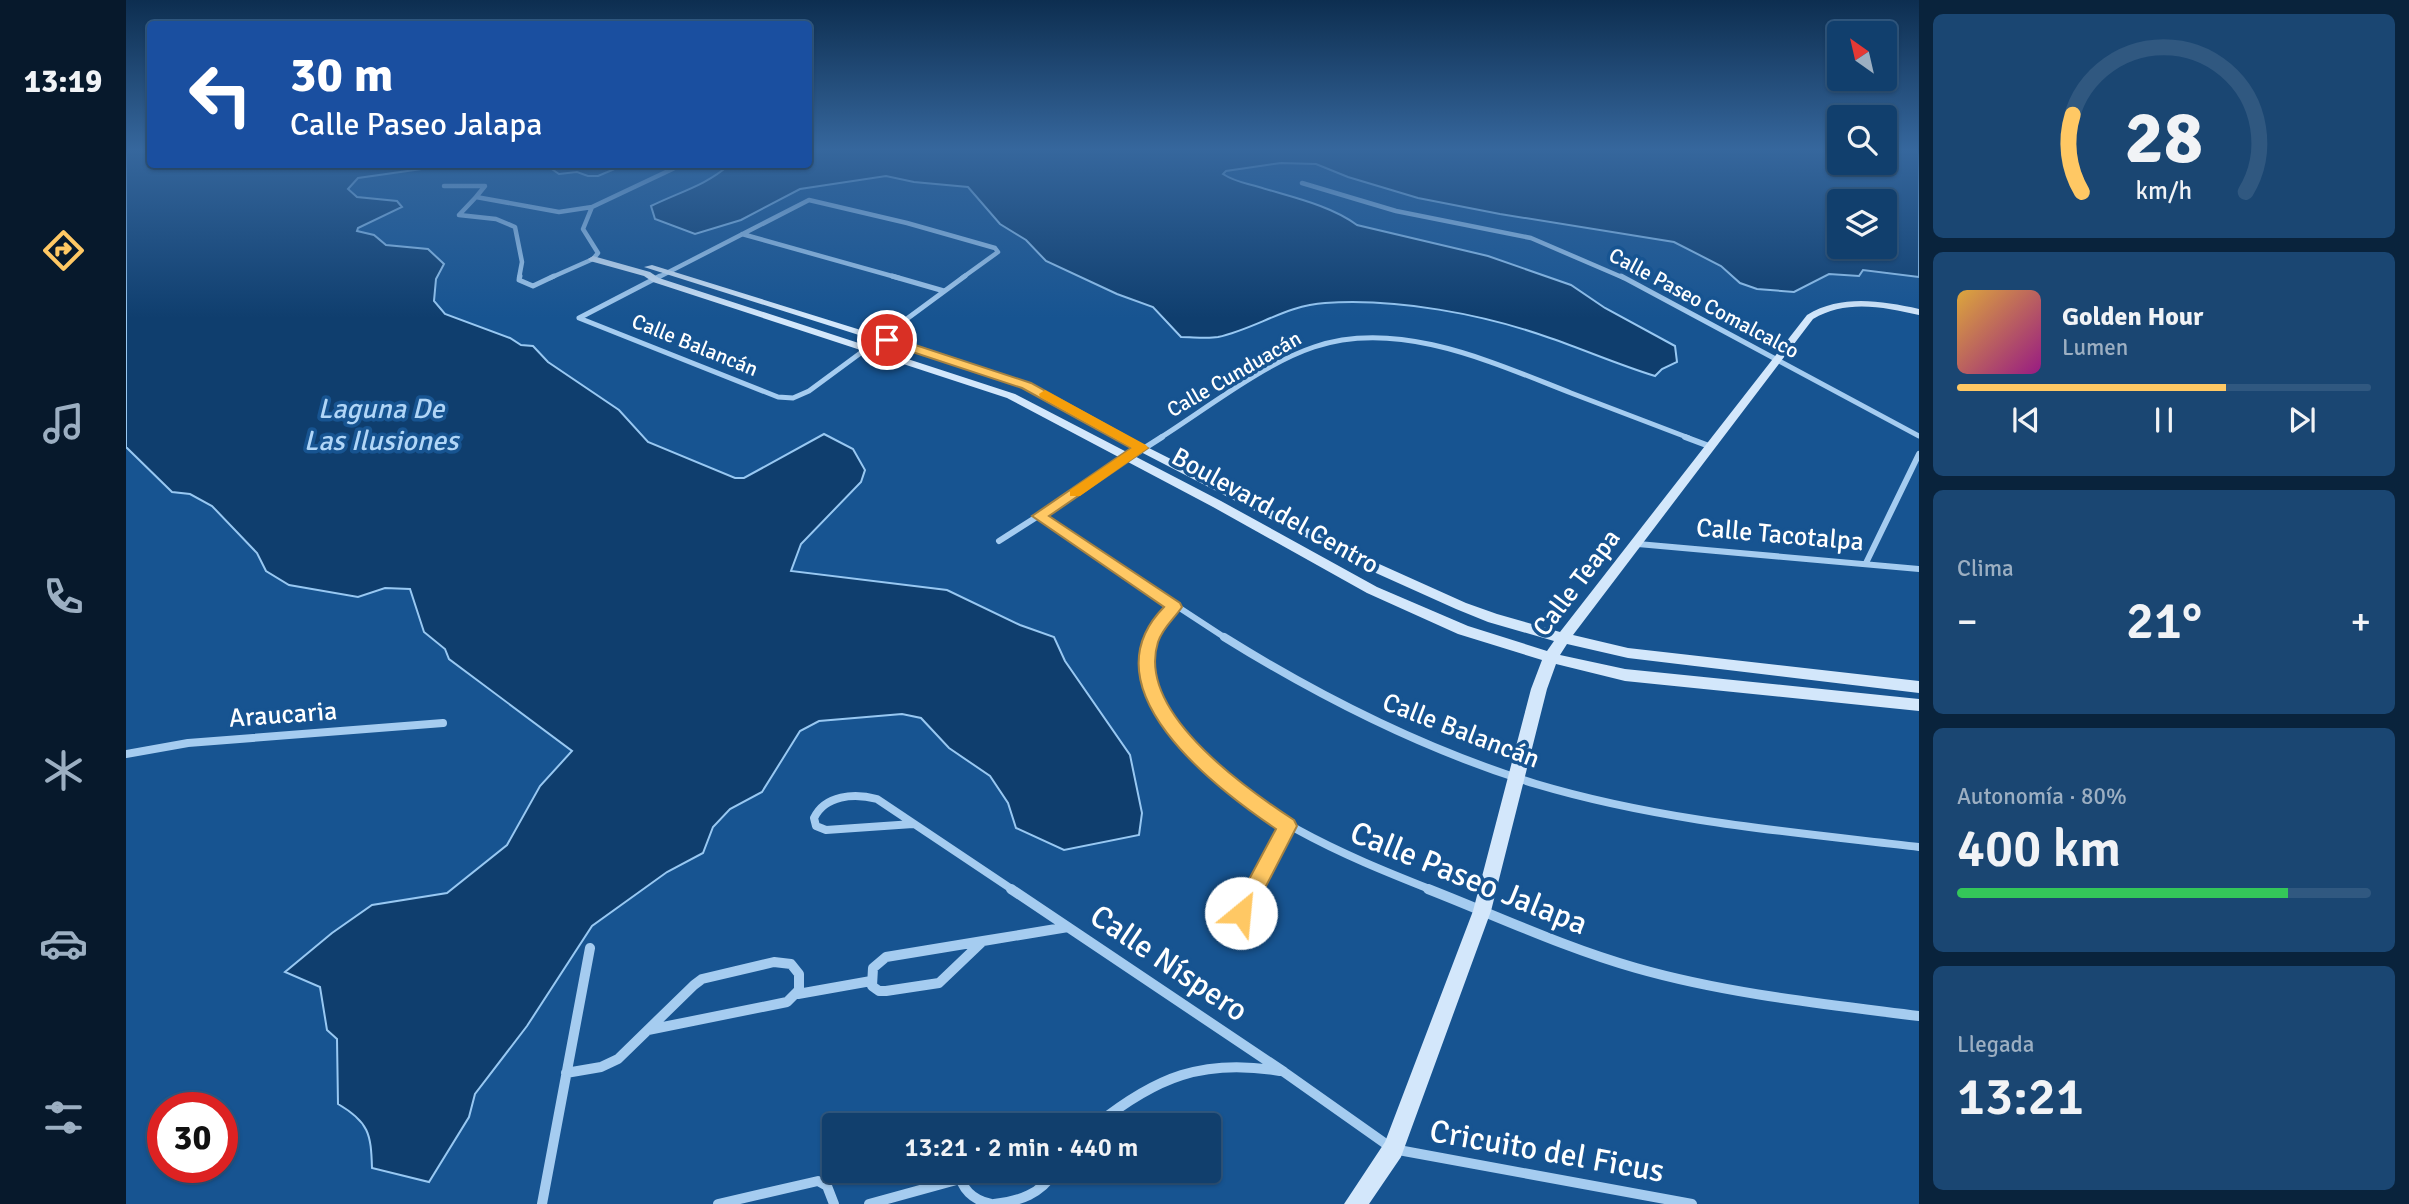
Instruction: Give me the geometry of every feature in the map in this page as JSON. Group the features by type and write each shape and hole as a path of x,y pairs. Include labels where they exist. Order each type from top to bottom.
{"street":[{"path":"469,205 459,216 492,219 515,227 522,262 520,283 536,285 596,256 583,229 592,207"},
{"path":"515,205 552,213 596,205"},
{"path":"652,273 799,205"},
{"path":"831,205 913,224 998,251 868,348"},
{"name":"Calle Paseo Comalcalco","path":"1376,205 1464,223 1553,246 1598,265 1919,436"},
{"path":"741,234 944,291"},
{"name":"Boulevard del Centro","path":"596,256 882,338 1027,385 1141,448 1402,581 1461,606 1563,638 1667,659 1919,687"},
{"name":"Boulevard del Centro","path":"652,273 1011,396 1386,597 1456,627 1551,657 1639,677 1919,705"},
{"name":"Calle Balancán","path":"652,273 579,318 778,397 800,396 868,348"},
{"name":"Calle Teapa","path":"1356,1204 1393,1149 1482,911 1530,723 1551,657 1709,446 1810,317 1821,310 1862,305 1919,312"},
{"name":"Calle Cunduacán","path":"999,541 1141,448 1300,350 1324,343 1372,340 1428,344 1466,354 1709,446"},
{"path":"1866,564 1919,454"},
{"name":"Calle Balancán","path":"1039,516 1174,607 1283,673 1428,746 1516,778 1674,815 1919,847"},
{"name":"Calle Tacotalpa","path":"1637,544 1919,569"},
{"name":"Calle Paseo Jalapa","path":"1174,607 1160,622 1149,643 1149,675 1158,705 1169,723 1209,768 1247,799 1324,847 1555,941 1659,974 1691,982 1919,1016"},
{"name":"Araucaria","path":"126,754 188,743 443,723"},
{"name":"Calle Níspero","path":"913,824 826,830 817,826 814,818 816,811 825,802 870,796 877,799 1284,1072 1393,1149"},
{"path":"1230,934 1287,826"},
{"path":"983,941 939,983 879,991 870,981 870,972 875,964 886,957 983,941 1068,927"},
{"path":"542,1204 590,948"},
{"path":"566,1073 608,1064 618,1059 694,985 712,974 784,962 792,964 799,974 801,987 798,994"},
{"path":"648,1030 787,1002 798,994 870,981"},
{"path":"1111,1113 1145,1087 1183,1073 1241,1066 1284,1072"},
{"name":"Cricuito del Ficus","path":"1393,1149 1692,1204"},
{"path":"718,1204 818,1181 827,1186 834,1204"},
{"path":"869,1204 935,1183"},
{"path":"965,1183 975,1199 993,1204 1033,1194 1047,1183"}],"water":[{"name":"Laguna De Las Ilusiones","path":"126,205 400,205 402,207 358,228 357,231 374,235 386,245 428,249 444,264 436,279 434,301 445,314 510,338 521,345 533,346 548,362 619,410 648,442 735,478 744,478 824,434 853,449 865,470 861,482 801,544 791,571 947,590 1020,625 1054,637 1065,661 1130,755 1142,813 1139,835 1064,850 1016,828 1008,803 990,776 949,748 921,718 902,714 819,721 800,731 762,792 730,809 713,827 703,853 667,872 592,926 527,1026 475,1094 469,1117 429,1182 372,1168 371,1146 366,1130 356,1117 338,1104 337,1039 327,1030 320,987 285,972 332,933 372,905 447,893 507,845 540,786 572,751 449,659 445,649 424,632 410,589 385,588 358,597 289,585 266,571 257,553 212,506 190,494 172,492 126,447"},
{"path":"653,205 769,205 741,220 695,234 655,219"},
{"path":"984,205 1318,205 1357,225 1488,256 1571,285 1605,308 1675,346 1677,362 1662,369 1655,376 1524,329 1468,315 1381,303 1311,305 1218,337 1181,337 1153,307 1117,294 1046,261 1026,240 1000,224"},
{"path":"1455,205 1827,205 1827,259 1897,259 1897,205 1919,205 1919,277 1863,270 1859,276 1829,274 1794,292 1757,289 1740,283 1721,266 1674,242"}],"slow traffic":[{"path":"1045,394 1141,448 1075,493"}],"route":[{"path":"887,340 1027,385 1141,448 1039,516 1174,607 1152,633 1149,643 1149,675 1158,705 1169,723 1209,768 1247,799 1287,826 1241,913"}]}
